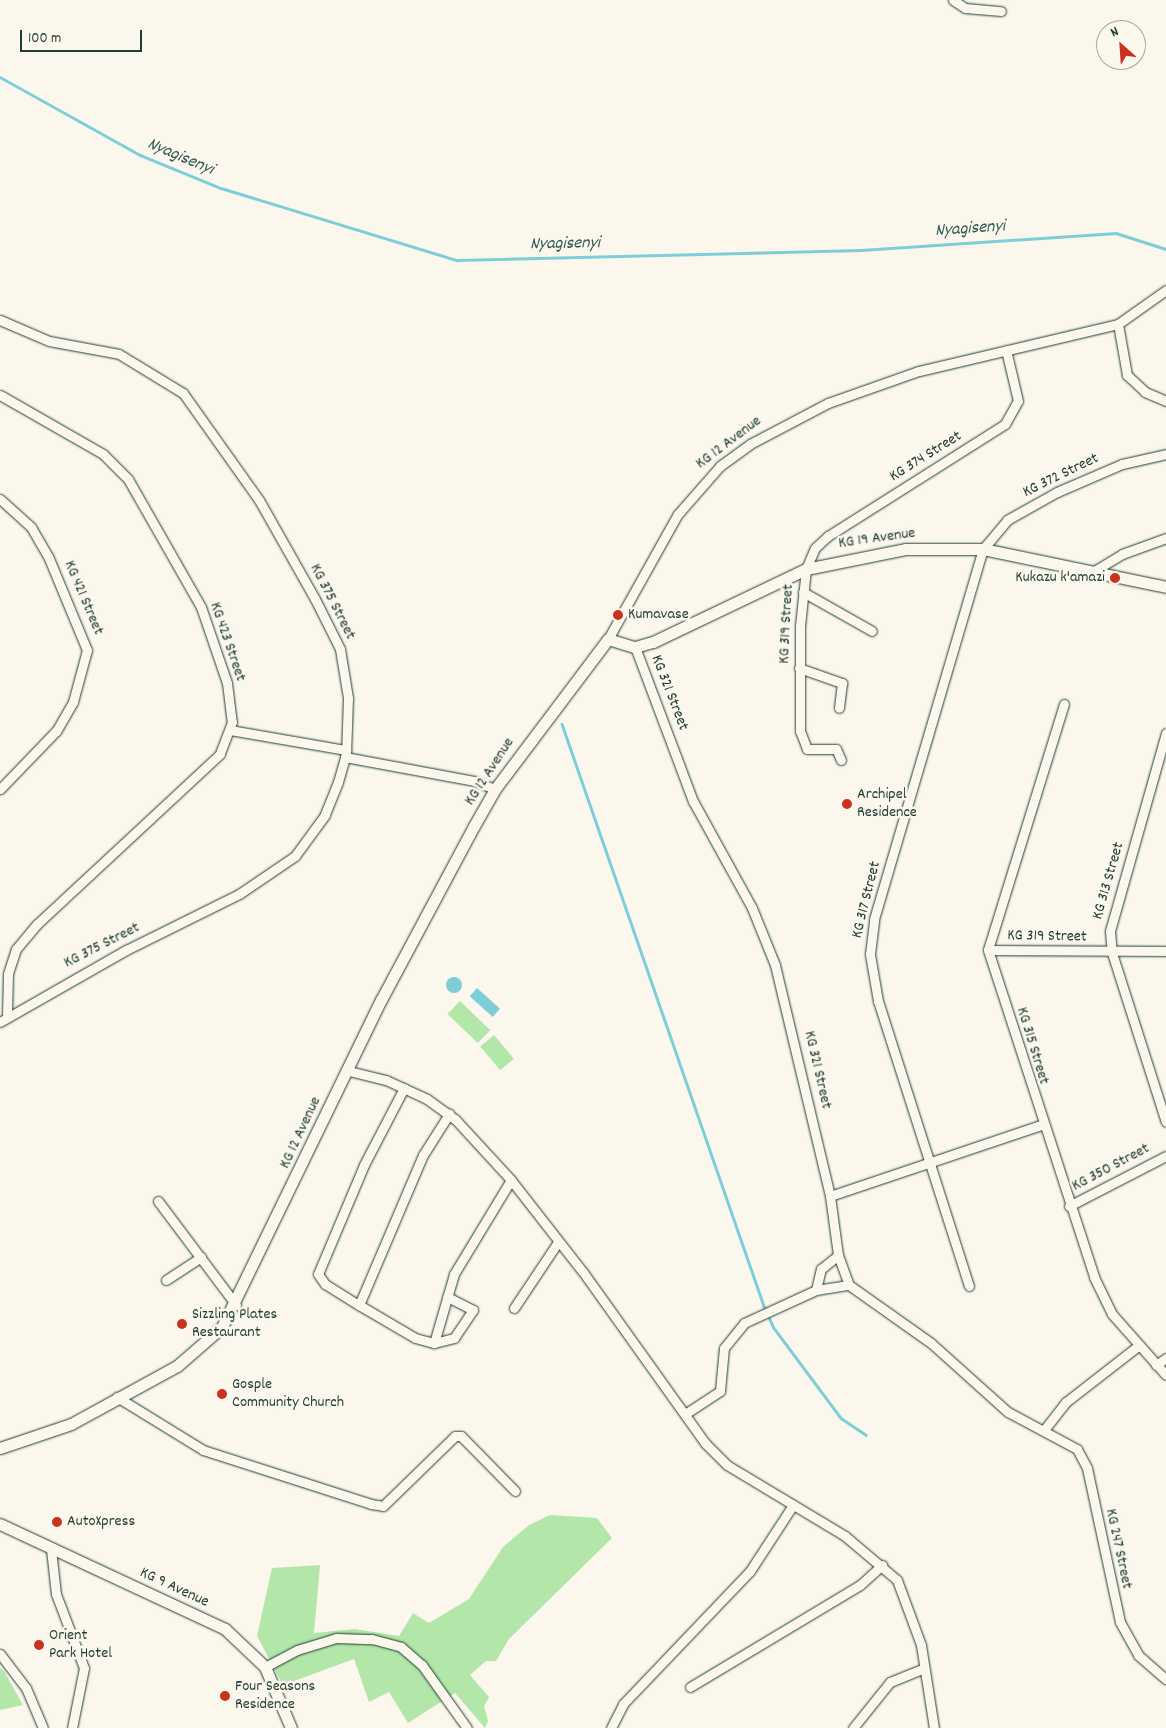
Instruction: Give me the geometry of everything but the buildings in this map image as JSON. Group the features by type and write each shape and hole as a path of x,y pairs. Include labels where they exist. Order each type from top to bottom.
{"main road":[{"name":"KG 19 Avenue","path":"635,647 671,635 806,569 905,549 983,549 1166,587"},
{"path":"608,639 635,647"},
{"name":"KG 12 Avenue","path":"0,1448 44,1435 116,1398 203,1347 236,1305 348,1071 495,789 608,639"},
{"name":"KG 9 Avenue","path":"0,1524 225,1629 265,1667 291,1728"}],"street":[{"path":"953,0 965,8 1001,11"},
{"name":"KG 12 Avenue","path":"608,639 678,514 714,472 750,444 828,403 919,371 1118,324 1166,290"},
{"name":"KG 375 Street","path":"0,320 49,341 119,354 183,393 259,500 340,649 348,698 346,754 325,815 308,841 272,874 4,1018"},
{"path":"1118,324 1127,375 1145,392 1166,401"},
{"name":"KG 374 Street","path":"806,569 816,548 828,536 1005,424 1018,401 1006,350"},
{"name":"KG 423 Street","path":"0,395 103,454 128,479 200,607 227,683 230,730 220,754 26,936 10,961 4,1018"},
{"name":"KG 372 Street","path":"983,549 1007,520 1057,492 1122,464 1166,454"},
{"name":"KG 421 Street","path":"0,499 31,527 48,556 88,650 73,702 56,731 0,788"},
{"path":"1094,571 1122,554 1166,538"},
{"name":"KG 317 Street","path":"969,1286 932,1160 878,1001 870,939 983,549"},
{"name":"KG 319 Street","path":"806,569 799,668 802,741 806,749 836,749 840,760"},
{"path":"803,592 872,631"},
{"name":"KG 321 Street","path":"635,647 693,800 752,908 775,965 830,1196 838,1255 849,1285"},
{"path":"799,668 842,683 840,708"},
{"path":"988,950 1064,704"},
{"path":"230,730 474,781 495,789"},
{"name":"KG 313 Street","path":"1166,733 1110,931 1112,953 1166,1122"},
{"name":"KG 319 Street","path":"988,950 1112,953 1166,951"},
{"name":"KG 315 Street","path":"988,950 1041,1125 1102,1295 1138,1346 1166,1375"},
{"path":"348,1071 404,1088 449,1114 511,1180 685,1414 727,1465 882,1564 902,1588 915,1623 934,1728"},
{"path":"404,1088 364,1166 320,1268 324,1284 415,1338 434,1343 454,1338 473,1310 447,1297"},
{"path":"359,1305 423,1156 449,1114"},
{"path":"830,1196 932,1160 1041,1125"},
{"name":"KG 350 Street","path":"1069,1206 1166,1156"},
{"path":"434,1343 454,1274 511,1180"},
{"path":"158,1201 236,1305"},
{"path":"514,1308 558,1242"},
{"path":"816,1290 821,1269 838,1255"},
{"path":"166,1280 201,1257"},
{"path":"685,1414 720,1392 724,1348 744,1323 816,1290 849,1285 931,1343 1008,1412 1044,1430 1072,1396 1138,1346"},
{"path":"1156,1365 1166,1358"},
{"path":"116,1398 203,1450 371,1504 384,1506 455,1436 461,1436 515,1492"},
{"name":"KG 247 Street","path":"1044,1430 1083,1458 1120,1622 1138,1655 1166,1680"},
{"path":"611,1728 623,1704 750,1571 793,1506"},
{"path":"51,1549 56,1594 84,1668 72,1728"},
{"path":"690,1687 860,1585 882,1564"},
{"path":"265,1667 297,1650 336,1638 364,1638 402,1647 422,1665 467,1728"},
{"path":"0,1654 26,1688 43,1728"},
{"path":"853,1728 890,1682 924,1668"}],"green space":[{"path":"460,1001 490,1030 478,1043 447,1014"},
{"path":"494,1035 514,1059 500,1070 480,1047"},
{"path":"550,1515 597,1518 612,1538 509,1639 496,1661 486,1661 470,1675 489,1697 484,1706 488,1721 485,1728 455,1693 408,1723 389,1692 369,1702 354,1659 283,1685 257,1636 272,1568 320,1565 314,1633 355,1629 399,1636 413,1613 429,1623 469,1599 503,1547 529,1525"},
{"path":"0,1668 4,1671 23,1705 0,1710"}],"water":[{"path":"451,977 457,977 462,982 460,991 451,993 446,988 446,982"},
{"path":"477,988 500,1009 493,1017 470,996"}],"waterway":[{"name":"Nyagisenyi","path":"0,77 140,155 221,188 457,260 861,250 1116,233 1166,249"},
{"path":"562,724 764,1306 774,1328 841,1418 866,1435"}],"place":[{"name":"Kukazu k'amazi","path":"1115,578"},
{"name":"Kumavase","path":"618,615"},
{"name":"Archipel Residence","path":"847,804"},
{"name":"Sizzling Plates Restaurant","path":"182,1324"},
{"name":"Gosple Community Church","path":"222,1394"},
{"name":"AutoXpress","path":"57,1522"},
{"name":"Orient Park Hotel","path":"39,1645"},
{"name":"Four Seasons Residence","path":"225,1696"}]}
